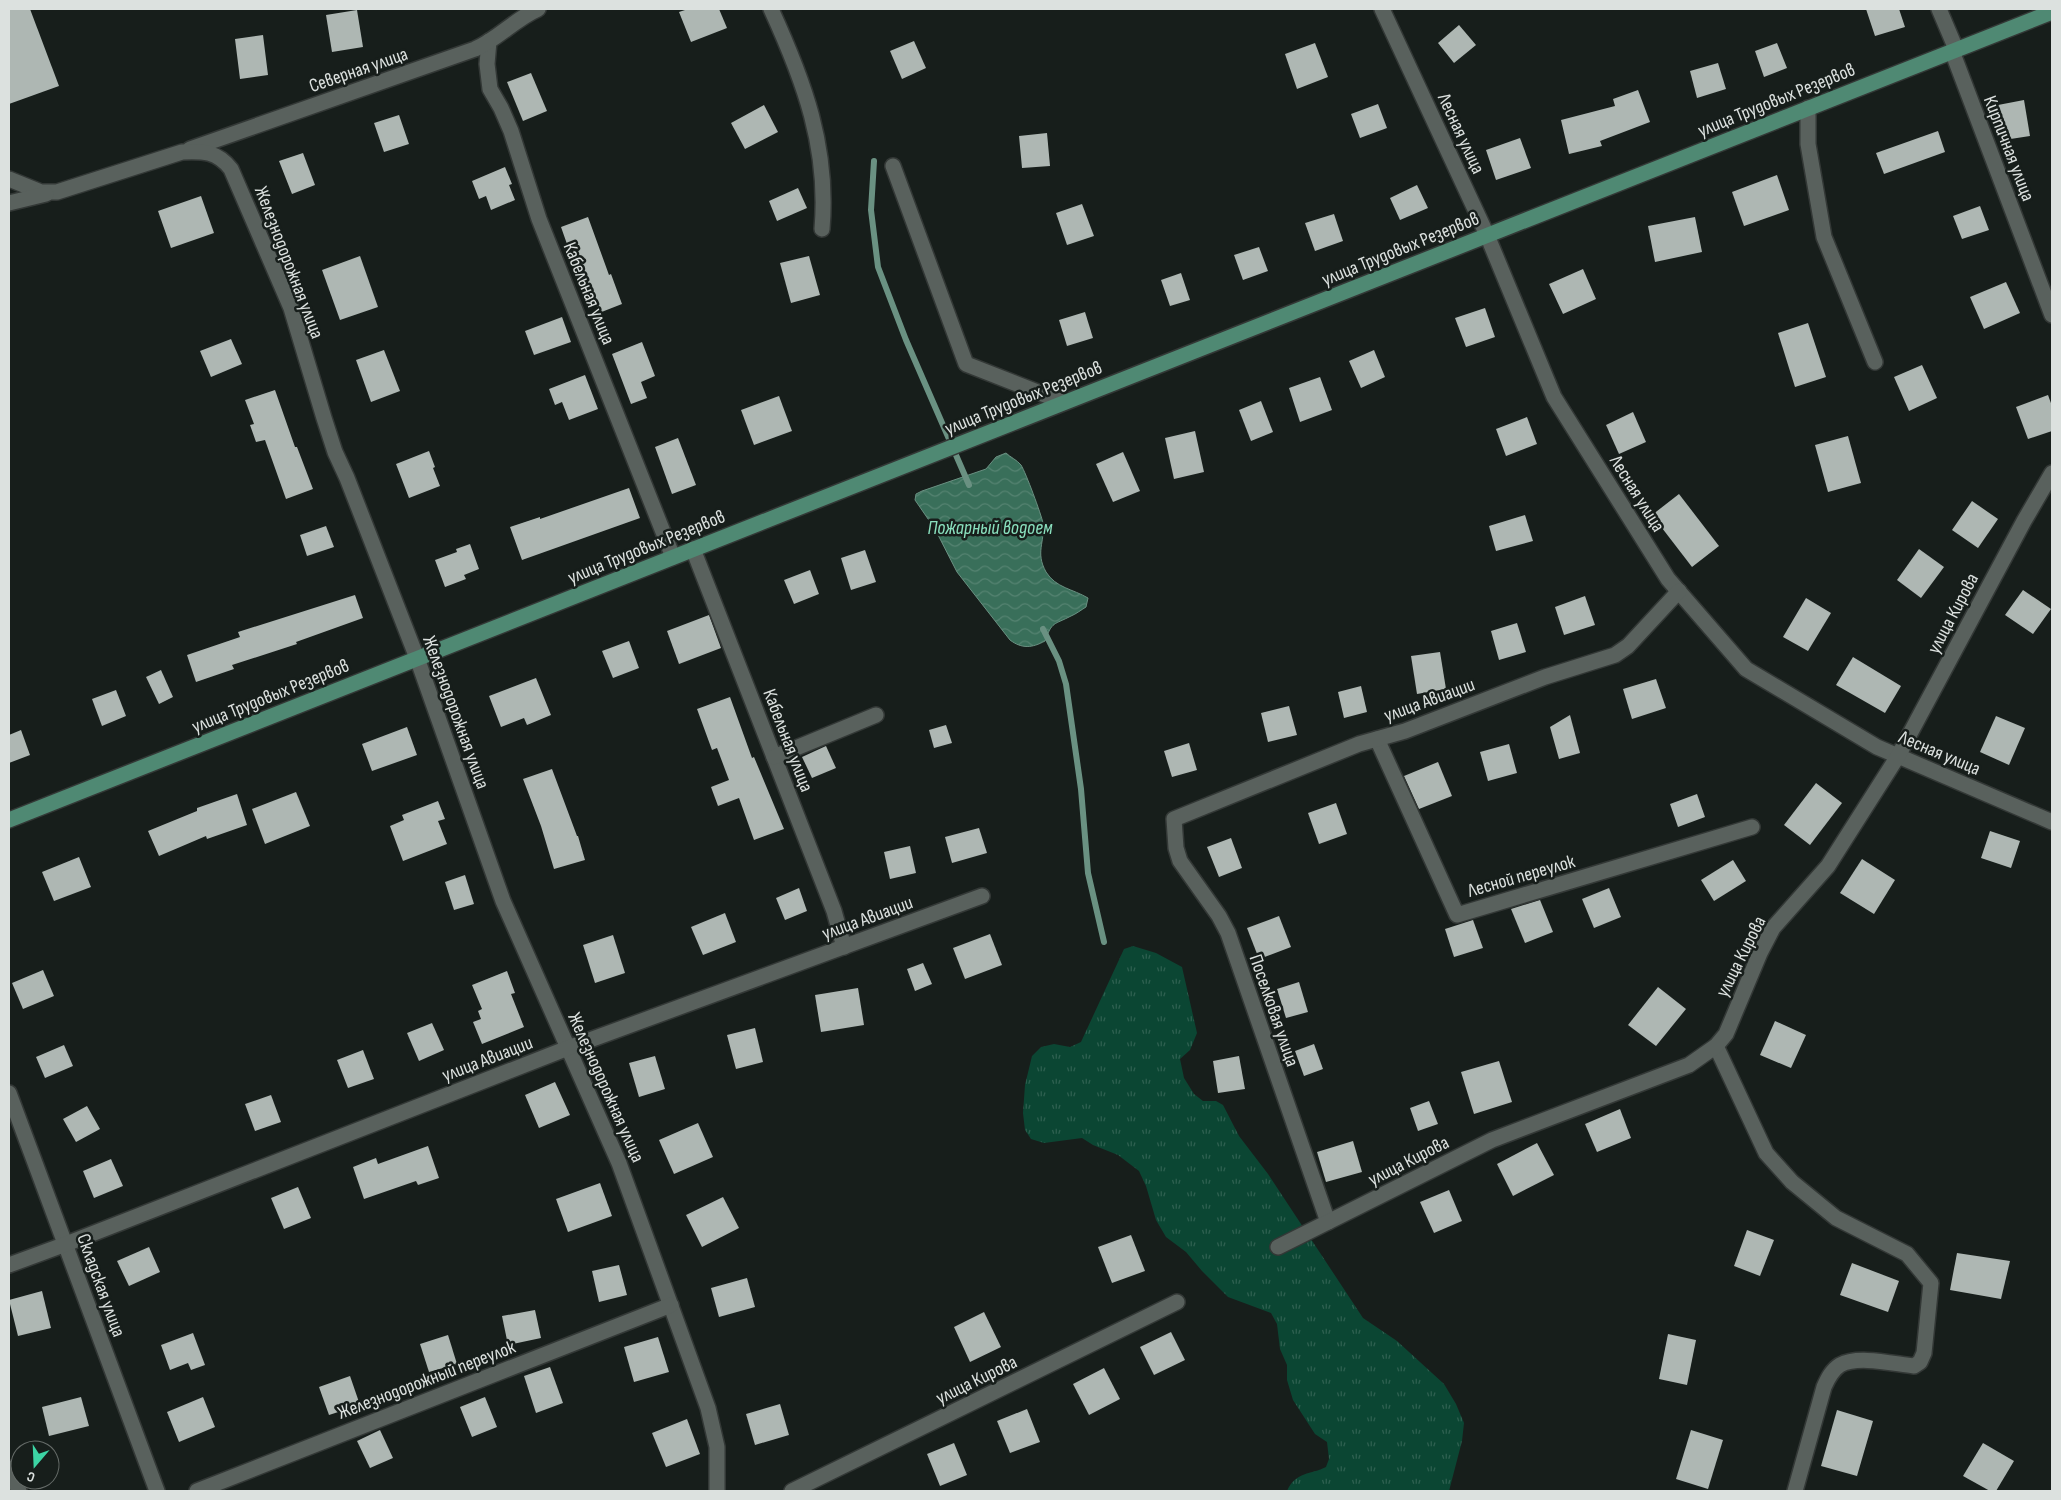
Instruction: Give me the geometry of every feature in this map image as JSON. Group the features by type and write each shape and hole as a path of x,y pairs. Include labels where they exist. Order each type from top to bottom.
{"main road":[{"name":"улица Трудовых Резервов","path":"9,820 2052,12"}],"street":[{"name":"Северная улица","path":"182,152 475,50 515,21 538,9"},
{"path":"771,9 807,96 813,116 824,184 822,229"},
{"name":"Лесная улица","path":"1382,9 1487,235 1554,397 1668,579 1746,669 1877,747 2052,822"},
{"name":"Кирпичная улица","path":"1939,9 2052,315"},
{"name":"Кабельная улица","path":"489,41 487,64 490,90 501,108 511,131 539,219 673,557"},
{"path":"1808,108 1808,144 1824,238 1875,362"},
{"name":"Железнодорожная улица","path":"9,179 41,192 57,192 182,152 203,151 220,158 231,169 291,308 335,452 347,478 417,658 503,901 619,1163 708,1408 718,1447 717,1491"},
{"path":"893,166 966,364 1063,402"},
{"path":"9,203 57,192"},
{"name":"улица Кирова","path":"1278,1247 1492,1140 1689,1065 1716,1046 1726,1034 1760,953 1773,928 1828,866 1898,756 2019,530 2052,473"},
{"name":"Кабельная улица","path":"693,549 834,911 844,947"},
{"name":"улица Авиации","path":"1174,819 1377,739 1405,731 1544,677 1615,655 1628,646 1679,591"},
{"path":"774,757 876,715"},
{"name":"Лесной переулок","path":"1377,739 1457,914 1752,827"},
{"name":"Поселковая улица","path":"1174,819 1176,848 1180,861 1219,916 1228,934 1328,1222"},
{"name":"улица Авиации","path":"9,1265 568,1048 982,896"},
{"path":"1716,1046 1766,1154 1792,1182 1836,1218 1907,1254 1931,1284 1924,1352 1920,1362 1914,1366 1859,1360 1841,1365 1830,1374 1824,1387 1795,1491"},
{"name":"Складская улица","path":"9,1093 157,1491"},
{"name":"улица Кирова","path":"792,1491 1177,1302"},
{"name":"Железнодорожный переулок","path":"196,1491 671,1305"},
{"path":"9,1468 19,1491"}],"green space":[{"path":"1133,946 1156,953 1182,967 1197,1033 1190,1050 1180,1059 1184,1078 1194,1094 1203,1101 1216,1101 1223,1105 1239,1136 1268,1174 1363,1318 1397,1341 1444,1384 1456,1404 1464,1423 1462,1441 1449,1491 1287,1491 1299,1477 1326,1467 1329,1459 1327,1442 1315,1434 1293,1400 1287,1380 1287,1365 1280,1349 1277,1324 1271,1313 1228,1297 1186,1252 1166,1237 1156,1220 1146,1186 1139,1171 1118,1155 1093,1145 1082,1138 1044,1143 1031,1139 1025,1130 1023,1113 1025,1085 1032,1056 1041,1047 1054,1044 1070,1047 1081,1042 1124,949"}],"water":[{"name":"Пожарный водоем","path":"1006,453 1021,465 1030,484 1043,523 1041,559 1046,572 1055,582 1088,598 1086,607 1054,624 1045,641 1031,646 1019,645 1010,640 957,572 935,529 915,500 916,494 922,491 986,469 996,457"}],"building":[{"path":"9,9 30,9 59,86 9,104"},
{"path":"688,9 719,9 727,28 691,42 679,12"},
{"path":"1866,9 1899,9 1905,27 1875,36"},
{"path":"357,10 363,47 332,52 326,15"},
{"path":"1459,25 1476,45 1454,63 1438,43"},
{"path":"263,35 268,75 240,79 235,39"},
{"path":"914,41 926,68 902,79 890,51"},
{"path":"1315,43 1328,77 1297,89 1285,54"},
{"path":"1777,43 1787,68 1764,77 1755,51"},
{"path":"1718,63 1726,89 1697,98 1690,71"},
{"path":"531,73 547,111 523,121 507,82"},
{"path":"1638,90 1650,122 1600,141 1602,146 1569,154 1561,120 1615,106 1613,99"},
{"path":"2024,100 2030,136 2004,140 1998,105"},
{"path":"1378,104 1387,128 1360,138 1351,114"},
{"path":"764,105 778,132 745,149 731,123"},
{"path":"399,115 409,144 384,152 374,123"},
{"path":"1938,131 1945,152 1884,174 1876,153"},
{"path":"1047,133 1050,166 1022,168 1019,136"},
{"path":"1520,138 1531,168 1496,180 1486,150"},
{"path":"303,153 315,185 292,194 279,161"},
{"path":"505,167 512,184 509,185 515,200 491,210 486,196 479,199 472,181"},
{"path":"1777,175 1789,210 1744,226 1732,192"},
{"path":"1417,185 1428,208 1400,220 1390,198"},
{"path":"798,188 807,208 777,221 769,201"},
{"path":"201,196 214,233 171,248 158,211"},
{"path":"1082,204 1094,236 1067,245 1056,213"},
{"path":"1980,206 1989,230 1962,239 1953,216"},
{"path":"1334,214 1343,241 1315,251 1305,223"},
{"path":"588,217 609,275 611,274 622,304 599,313 580,261 574,264 561,227"},
{"path":"1695,217 1702,252 1655,262 1648,226"},
{"path":"1259,247 1268,271 1243,280 1234,255"},
{"path":"360,256 378,307 340,320 322,270"},
{"path":"809,256 820,295 791,303 780,263"},
{"path":"1583,269 1596,299 1563,314 1549,284"},
{"path":"1181,273 1190,300 1170,306 1161,280"},
{"path":"2006,282 2020,313 1984,329 1970,297"},
{"path":"1485,308 1495,337 1466,347 1455,318"},
{"path":"1085,312 1093,338 1067,346 1059,320"},
{"path":"562,317 571,342 534,355 525,331"},
{"path":"1808,323 1826,377 1795,387 1778,333"},
{"path":"231,339 242,364 211,377 200,351"},
{"path":"642,342 655,376 641,382 647,398 631,404 612,354"},
{"path":"384,350 400,391 371,402 356,360"},
{"path":"1374,350 1385,377 1361,388 1349,361"},
{"path":"1922,365 1937,398 1909,411 1894,377"},
{"path":"585,375 598,409 569,420 562,402 555,405 549,389"},
{"path":"1320,377 1332,410 1300,422 1289,388"},
{"path":"275,390 295,447 297,447 313,489 286,499 265,440 256,442 250,425 254,424 245,400"},
{"path":"2048,395 2052,406 2052,431 2028,439 2016,407"},
{"path":"779,396 792,431 754,445 741,410"},
{"path":"1261,401 1273,432 1251,441 1239,410"},
{"path":"1633,412 1646,442 1619,454 1606,425"},
{"path":"1527,417 1537,444 1506,456 1496,429"},
{"path":"1195,431 1204,472 1174,479 1165,438"},
{"path":"1848,436 1861,483 1828,492 1815,445"},
{"path":"678,438 696,485 672,494 655,447"},
{"path":"429,451 440,486 409,498 396,464"},
{"path":"1123,452 1140,491 1113,502 1096,464"},
{"path":"629,488 640,518 522,560 510,527 540,517 540,519"},
{"path":"1679,494 1719,546 1692,567 1652,515"},
{"path":"1972,501 1998,519 1978,548 1952,530"},
{"path":"1525,515 1533,541 1496,551 1489,526"},
{"path":"326,526 334,547 307,556 300,535"},
{"path":"470,544 479,569 464,575 466,579 445,587 435,560 457,552 456,549"},
{"path":"1919,549 1944,567 1921,598 1897,580"},
{"path":"865,550 876,582 851,590 841,558"},
{"path":"810,570 819,594 794,604 784,580"},
{"path":"2023,590 2051,609 2033,634 2005,615"},
{"path":"355,595 363,618 296,642 297,644 232,665 234,669 196,682 187,655 240,637 238,632"},
{"path":"1585,596 1595,625 1564,635 1555,607"},
{"path":"1806,598 1831,613 1808,651 1783,637"},
{"path":"709,615 721,648 679,664 667,631"},
{"path":"1517,623 1526,652 1499,660 1491,631"},
{"path":"629,641 639,668 613,678 602,651"},
{"path":"1440,652 1446,689 1417,694 1411,656"},
{"path":"1853,657 1901,686 1885,713 1836,685"},
{"path":"161,670 173,697 159,704 146,677"},
{"path":"536,678 551,715 527,725 524,718 501,727 489,696"},
{"path":"1656,679 1666,708 1632,719 1623,689"},
{"path":"1361,686 1367,712 1344,718 1338,692"},
{"path":"116,690 126,716 102,726 92,699"},
{"path":"730,697 752,758 754,757 784,829 754,840 739,798 718,806 711,787 729,780 717,748 712,750 697,709"},
{"path":"1289,706 1297,735 1268,742 1261,713"},
{"path":"1570,715 1580,753 1559,759 1550,727"},
{"path":"1996,716 2025,728 2009,765 1980,752"},
{"path":"946,725 952,743 934,748 929,730"},
{"path":"407,727 417,755 372,771 362,744"},
{"path":"21,730 30,755 9,763 9,735"},
{"path":"1189,743 1197,770 1172,777 1164,751"},
{"path":"1509,744 1517,773 1488,781 1480,752"},
{"path":"826,746 836,768 812,778 802,757"},
{"path":"1438,762 1452,796 1419,809 1404,776"},
{"path":"552,769 578,836 585,860 554,869 541,826 523,779"},
{"path":"1816,783 1842,803 1810,845 1784,825"},
{"path":"296,792 310,826 265,844 252,809"},
{"path":"237,794 247,825 207,839 206,836 159,856 148,831 197,811 197,808"},
{"path":"1697,794 1705,817 1678,827 1670,804"},
{"path":"438,801 445,819 438,821 447,844 403,861 390,826 404,820 402,815"},
{"path":"1336,803 1347,834 1319,844 1308,813"},
{"path":"979,828 987,853 952,863 945,837"},
{"path":"1990,831 2020,841 2011,868 1981,858"},
{"path":"1231,838 1242,868 1219,877 1207,847"},
{"path":"910,846 916,873 890,879 884,852"},
{"path":"79,857 91,887 54,901 42,872"},
{"path":"1862,859 1895,880 1874,914 1840,893"},
{"path":"1733,860 1746,881 1714,901 1701,880"},
{"path":"465,875 474,904 454,910 445,882"},
{"path":"799,888 807,911 785,920 776,898"},
{"path":"1609,888 1621,917 1594,928 1582,899"},
{"path":"1540,900 1553,932 1525,943 1511,909"},
{"path":"725,913 736,942 703,955 691,927"},
{"path":"1279,916 1291,947 1259,959 1247,928"},
{"path":"1473,920 1483,948 1454,957 1445,929"},
{"path":"990,934 1002,965 965,979 953,948"},
{"path":"613,935 625,973 595,983 583,945"},
{"path":"923,963 932,984 915,991 907,969"},
{"path":"43,970 54,996 23,1009 12,983"},
{"path":"507,971 515,993 511,994 524,1027 482,1044 473,1022 481,1019 478,1011 482,1009 472,985"},
{"path":"1299,982 1308,1012 1286,1018 1277,989"},
{"path":"1658,987 1686,1009 1656,1046 1628,1025"},
{"path":"858,988 864,1025 821,1032 815,995"},
{"path":"1775,1021 1806,1035 1791,1068 1760,1055"},
{"path":"432,1023 444,1050 419,1061 407,1033"},
{"path":"755,1028 763,1062 736,1069 727,1035"},
{"path":"1314,1044 1323,1069 1304,1076 1295,1051"},
{"path":"64,1045 73,1066 45,1078 36,1057"},
{"path":"363,1050 374,1079 348,1088 337,1060"},
{"path":"655,1056 665,1089 639,1097 629,1063"},
{"path":"1239,1056 1245,1089 1218,1093 1213,1061"},
{"path":"1499,1061 1512,1102 1474,1114 1461,1072"},
{"path":"555,1082 570,1115 539,1128 525,1095"},
{"path":"271,1095 281,1122 255,1131 245,1104"},
{"path":"1429,1101 1438,1124 1418,1131 1410,1108"},
{"path":"87,1106 100,1129 76,1142 63,1119"},
{"path":"1620,1109 1631,1138 1597,1152 1585,1124"},
{"path":"698,1123 713,1157 674,1174 659,1140"},
{"path":"1353,1141 1362,1172 1326,1182 1317,1152"},
{"path":"1537,1143 1554,1175 1513,1196 1497,1164"},
{"path":"428,1146 439,1178 418,1185 416,1181 364,1199 353,1167 376,1158 378,1164"},
{"path":"111,1159 123,1186 94,1198 83,1171"},
{"path":"600,1183 612,1216 568,1232 556,1199"},
{"path":"298,1187 311,1218 284,1229 271,1198"},
{"path":"1449,1190 1462,1221 1434,1233 1420,1202"},
{"path":"723,1197 739,1228 702,1247 686,1215"},
{"path":"1747,1230 1774,1240 1760,1276 1734,1266"},
{"path":"1131,1235 1145,1271 1112,1283 1098,1247"},
{"path":"149,1247 160,1272 129,1286 117,1261"},
{"path":"1957,1253 2010,1261 2001,1299 1950,1290"},
{"path":"1852,1263 1899,1281 1888,1312 1840,1295"},
{"path":"619,1265 627,1295 599,1302 592,1271"},
{"path":"747,1278 755,1307 719,1317 711,1288"},
{"path":"42,1291 51,1328 18,1336 9,1300"},
{"path":"535,1310 541,1338 508,1345 502,1316"},
{"path":"984,1312 1001,1347 970,1362 954,1327"},
{"path":"1171,1332 1185,1360 1154,1375 1140,1347"},
{"path":"193,1333 205,1365 191,1370 188,1363 170,1370 161,1345"},
{"path":"1668,1334 1696,1340 1687,1385 1659,1379"},
{"path":"448,1335 457,1364 429,1372 420,1344"},
{"path":"658,1337 669,1372 634,1382 624,1347"},
{"path":"550,1367 563,1403 536,1413 524,1376"},
{"path":"1104,1368 1120,1399 1089,1415 1073,1384"},
{"path":"350,1376 360,1405 329,1415 319,1387"},
{"path":"81,1397 89,1426 49,1436 42,1407"},
{"path":"203,1397 215,1427 179,1442 167,1412"},
{"path":"485,1397 497,1427 472,1437 460,1407"},
{"path":"780,1404 789,1435 755,1445 746,1414"},
{"path":"1027,1409 1040,1442 1010,1453 997,1421"},
{"path":"1837,1410 1873,1421 1857,1476 1821,1466"},
{"path":"687,1419 700,1454 666,1467 652,1433"},
{"path":"380,1430 393,1458 370,1468 357,1441"},
{"path":"1691,1430 1723,1440 1708,1489 1676,1479"},
{"path":"954,1443 967,1475 940,1486 927,1454"},
{"path":"1983,1443 2014,1461 1996,1491 1990,1491 1963,1476"}],"waterway":[{"path":"874,161 871,210 878,267 906,340 969,485"},
{"path":"1043,629 1059,661 1066,684 1081,789 1088,873 1104,942"}]}
